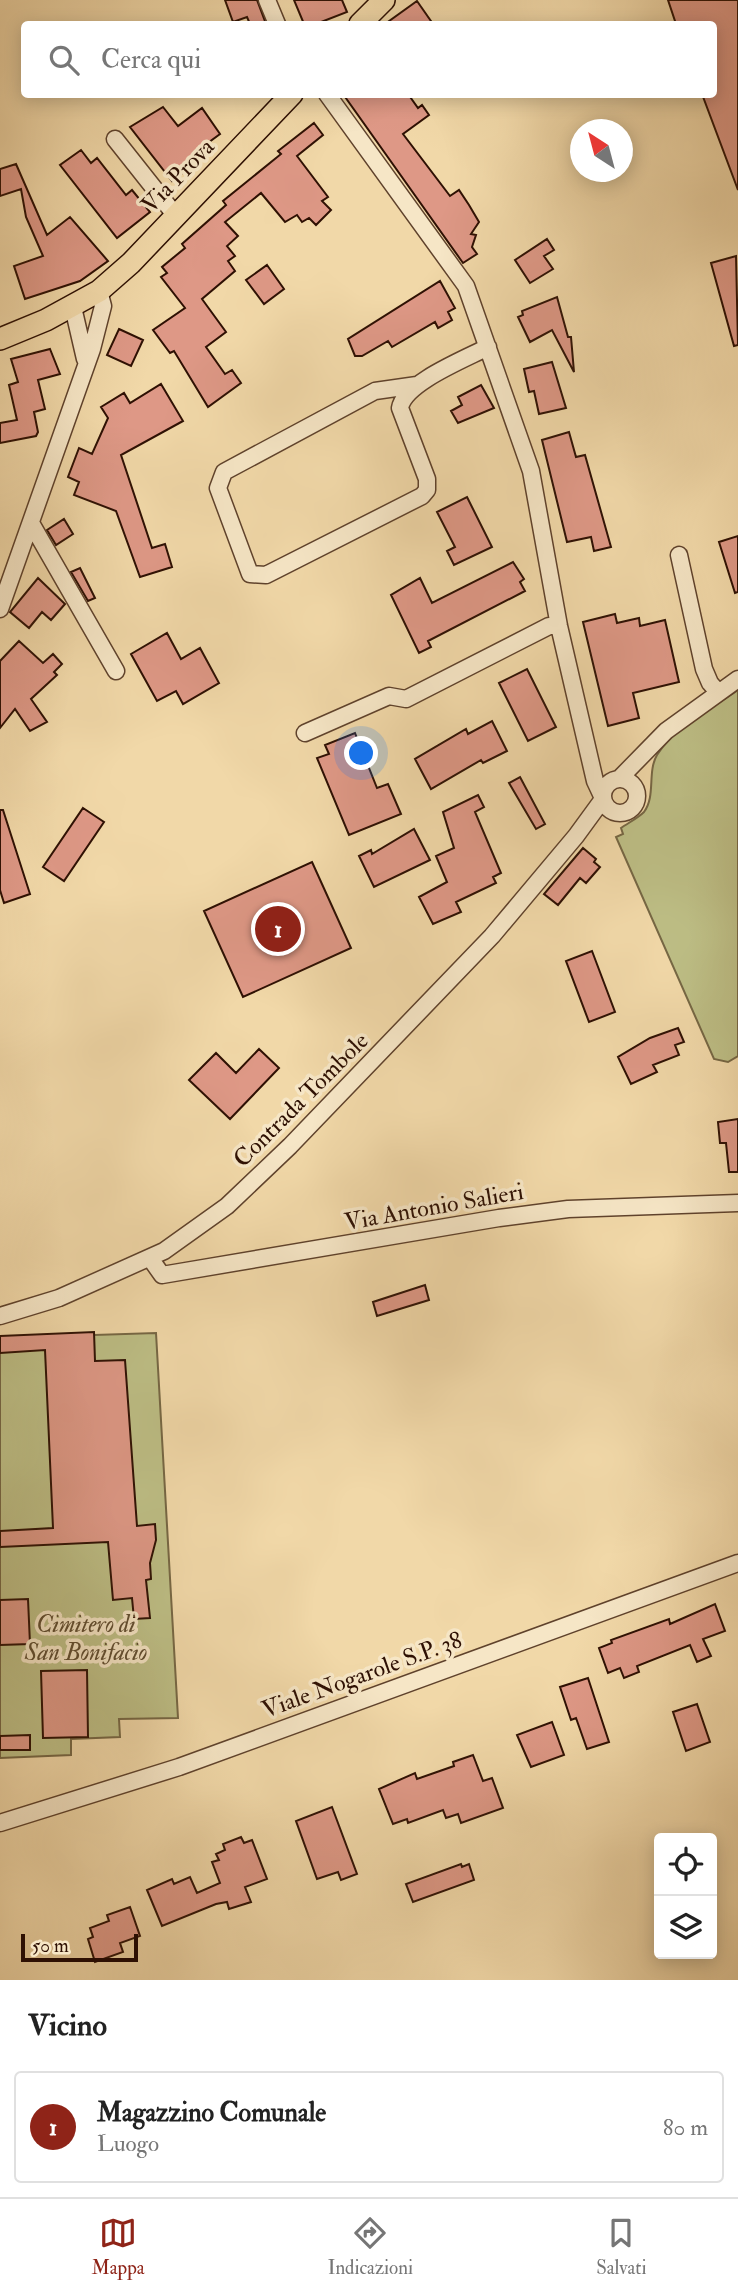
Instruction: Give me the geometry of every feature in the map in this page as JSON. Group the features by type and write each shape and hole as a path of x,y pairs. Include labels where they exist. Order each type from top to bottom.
{"main road":[{"path":"363,21 384,0"},
{"name":"Via Prova","path":"0,339 73,307 99,291 176,216 288,98"}],"street":[{"path":"267,0 276,21"},
{"path":"330,98 466,286 531,471 559,625 591,765 611,811 621,813 634,806 652,746"},
{"path":"115,139 176,216"},
{"path":"0,609 100,320 103,306 99,291"},
{"path":"73,307 86,362"},
{"path":"400,408 407,394 417,385 488,347"},
{"path":"384,388 400,408 427,478 427,490 422,496 266,575 250,574 218,488 224,472 384,388 417,385"},
{"path":"31,523 116,671"},
{"path":"679,555 705,669 710,683 718,692"},
{"path":"305,733 389,696 406,699 549,626 559,625"},
{"path":"603,797 607,784 619,778 666,731 738,679"},
{"path":"591,765 631,782 637,796"},
{"name":"Contrada Tombole","path":"0,1314 59,1298 150,1258 227,1206 290,1146 492,936 576,836 603,797"},
{"name":"Contrada Tombole","path":"576,836 621,813"},
{"name":"Via Antonio Salieri","path":"150,1258 162,1275 526,1214 568,1209 738,1203"},
{"name":"Viale Nogarole S.P. 38","path":"0,1823 178,1767 738,1563"}],"green space":[{"path":"738,690 738,1056 728,1062 714,1059 616,837 623,834 621,828 642,814 648,806 652,769 664,745 694,719"},
{"name":"Cimitero di San Bonifacio","path":"156,1333 178,1718 119,1719 120,1737 71,1739 71,1755 0,1758 0,1338"}],"building":[{"path":"225,0 257,0 265,21 249,21 247,17 233,21"},
{"path":"294,0 342,0 347,12 324,21 303,21"},
{"path":"668,0 738,0 738,190 704,98 717,98 717,21 675,21"},
{"path":"417,1 431,21 389,21"},
{"path":"346,98 411,98 418,108 422,105 429,115 403,134 450,196 459,190 479,222 471,234 476,235 472,247 477,254 463,263"},
{"path":"163,107 178,126 202,108 220,134 193,154 198,161 172,181 130,127"},
{"path":"314,123 323,135 297,156 328,197 322,201 331,210 316,225 309,218 302,222 297,215 285,222 261,193 225,222 238,236 227,246 235,256 228,261 235,271 202,299 226,332 206,347 225,374 232,370 241,383 208,407 174,351 170,353 153,330 185,308 161,277 167,273 162,267 185,248 182,244 226,205 223,201 281,154 278,151"},
{"path":"81,150 91,163 97,158 126,195 132,190 150,212 117,238 60,165"},
{"path":"16,164 47,235 70,217 108,261 80,281 25,299 14,266 43,256 26,217 21,189 0,196 0,169"},
{"path":"547,239 554,250 544,256 553,269 530,283 515,260"},
{"path":"736,256 738,345 734,346 711,263"},
{"path":"267,265 284,289 264,304 246,280"},
{"path":"440,281 455,308 448,312 452,320 438,328 435,322 392,347 388,341 362,356 355,356 348,339"},
{"path":"557,297 568,337 571,337 574,372 552,330 530,342 518,317 523,315 522,311"},
{"path":"119,329 143,340 131,366 107,355"},
{"path":"50,349 60,374 38,380 45,409 34,412 38,432 36,436 0,443 0,423 17,420 9,385 18,382 11,359"},
{"path":"552,362 566,408 539,414 534,391 529,392 524,369"},
{"path":"161,384 183,421 121,455 152,548 165,544 172,567 140,577 116,511 74,495 79,482 68,477 79,448 92,454 108,418 101,407 124,393 130,403"},
{"path":"481,385 494,408 458,423 451,411 462,405 458,397"},
{"path":"569,432 576,457 585,455 611,547 594,551 591,537 567,542 542,440"},
{"path":"467,497 492,547 454,565 447,551 455,547 437,512"},
{"path":"64,519 73,534 56,545 47,530"},
{"path":"738,536 738,592 735,593 719,542"},
{"path":"513,562 524,579 520,582 525,591 428,641 431,647 419,653 391,595 420,578 432,603"},
{"path":"80,568 95,598 88,601 71,572"},
{"path":"38,578 65,604 51,620 42,612 29,628 10,612"},
{"path":"615,614 617,623 639,618 640,626 665,620 679,682 633,693 639,718 608,726 583,622"},
{"path":"167,633 181,659 200,648 219,683 183,704 176,691 157,701 131,654"},
{"path":"19,641 43,663 53,654 62,664 54,672 57,675 31,699 47,722 30,731 15,709 0,728 0,661"},
{"path":"527,669 556,727 528,741 499,683"},
{"path":"492,721 507,751 483,763 481,760 431,789 415,759 466,729 468,734"},
{"path":"355,733 377,788 388,784 401,814 349,835 317,758 329,754 325,745"},
{"path":"520,777 545,824 536,829 509,783"},
{"path":"478,795 484,807 475,812 501,873 493,877 496,883 456,902 461,912 433,924 419,897 447,882 436,856 454,848 443,812"},
{"path":"83,808 104,822 64,881 43,867"},
{"path":"0,810 3,810 30,894 4,903 0,890"},
{"path":"414,829 430,860 374,887 359,856 371,850 372,854"},
{"path":"583,848 596,859 594,862 600,867 586,883 580,878 558,905 544,894"},
{"path":"312,862 351,948 243,997 204,911"},
{"path":"592,951 615,1012 589,1022 566,961"},
{"path":"678,1028 684,1042 675,1045 679,1055 653,1065 657,1072 631,1084 618,1057 650,1038"},
{"path":"259,1049 279,1068 230,1119 189,1080 216,1053 236,1073"},
{"path":"738,1119 738,1172 729,1172 726,1143 720,1143 718,1122"},
{"path":"425,1285 429,1300 377,1316 373,1302"},
{"path":"94,1332 95,1361 125,1360 137,1526 155,1524 156,1540 150,1563 151,1579 146,1580 150,1618 134,1619 132,1598 113,1600 108,1542 0,1547 0,1531 53,1528 45,1350 0,1353 0,1336"},
{"path":"28,1599 30,1644 0,1645 0,1600"},
{"path":"715,1604 725,1631 703,1639 711,1656 697,1662 690,1645 637,1666 639,1672 624,1678 620,1668 608,1673 599,1648 612,1643 611,1640 669,1619 670,1624"},
{"path":"87,1670 88,1737 43,1738 41,1671"},
{"path":"588,1678 609,1742 587,1749 576,1718 571,1720 560,1687"},
{"path":"697,1704 710,1742 686,1751 673,1712"},
{"path":"552,1722 564,1755 531,1767 517,1735"},
{"path":"30,1735 30,1750 0,1750 0,1736"},
{"path":"473,1755 483,1781 492,1778 503,1808 461,1823 458,1814 446,1818 443,1810 408,1823 407,1819 393,1824 379,1789 415,1773 417,1779 454,1766 453,1762"},
{"path":"332,1807 357,1874 341,1880 338,1872 317,1879 296,1821"},
{"path":"241,1837 244,1843 252,1840 267,1879 245,1887 251,1902 229,1909 227,1902 216,1904 162,1926 147,1890 172,1879 174,1884 190,1877 197,1893 220,1883 212,1862 219,1860 216,1854 225,1850 223,1844"},
{"path":"461,1864 462,1867 469,1864 474,1880 413,1902 406,1884"},
{"path":"130,1907 140,1936 120,1943 123,1952 95,1962 88,1939 93,1937 90,1928 109,1921 107,1915"}],"place":[{"name":"Magazzino Comunale","path":"278,929"}]}
